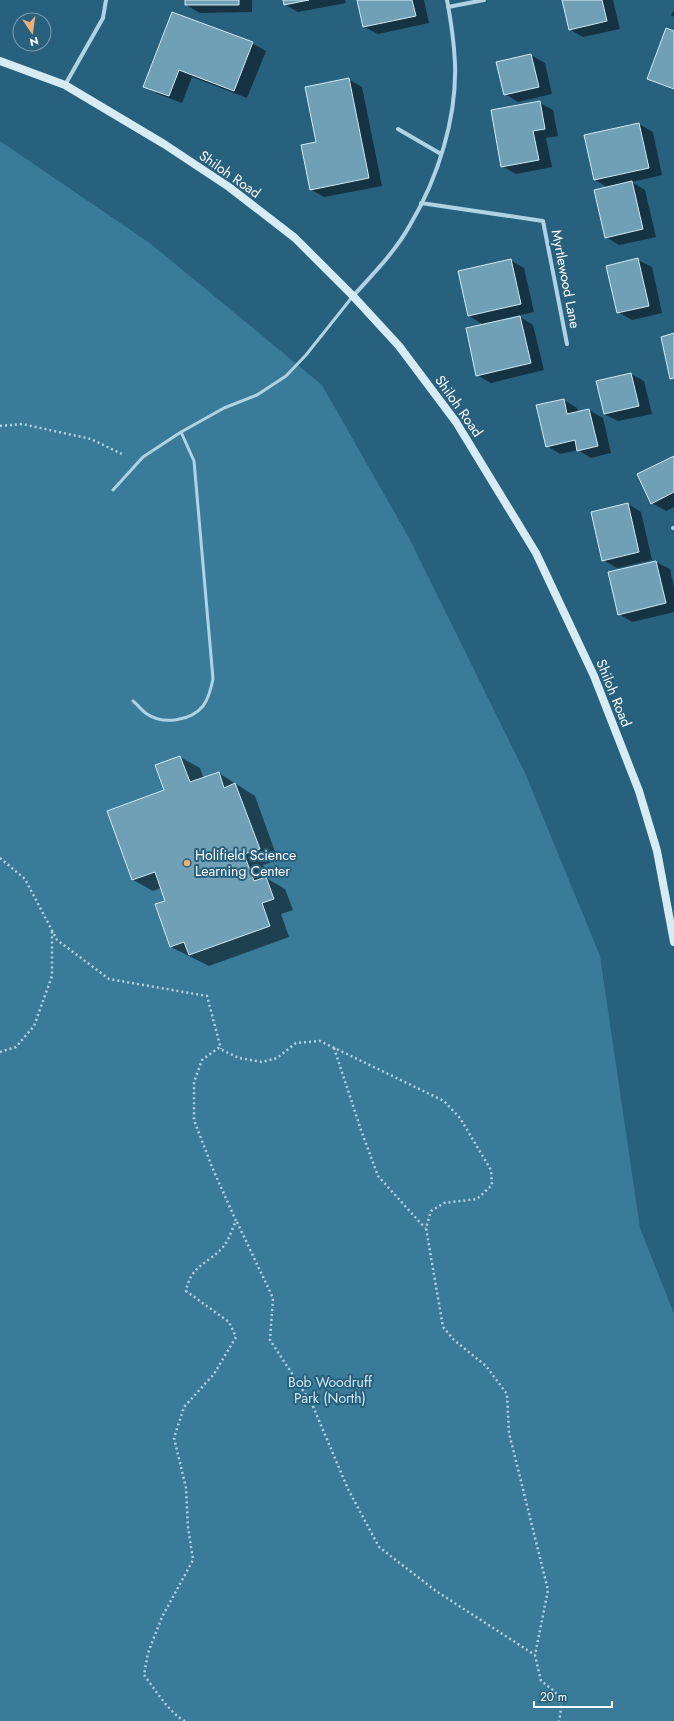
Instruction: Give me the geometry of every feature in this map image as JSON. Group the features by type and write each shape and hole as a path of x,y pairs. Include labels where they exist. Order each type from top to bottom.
{"main road":[{"name":"Shiloh Road","path":"0,61 65,86 164,144 229,187 295,238 399,346 456,422 536,552 594,676 639,791 657,851 674,942"}],"street":[{"path":"65,86 103,18 106,0"},
{"path":"352,296 395,248 410,226 441,154 450,115 454,88 453,38 447,0"},
{"path":"448,7 484,0"},
{"path":"398,129 441,154"},
{"name":"Myrtlewood Lane","path":"421,203 543,221 567,344"}],"lane":[{"path":"113,490 143,457 181,432 224,408 257,395 286,376 306,355 352,296"},
{"path":"133,701 148,715 170,721 182,720 203,706 210,694 213,679 194,460 181,432"}],"path":[{"path":"0,426 22,424 91,439 138,462"},
{"path":"0,858 25,879 57,940 109,979 206,996 221,1049"},
{"path":"0,1052 16,1047 34,1026 52,976 52,930"},
{"path":"535,1655 436,1591 379,1547 348,1489 312,1404 270,1340 273,1298 236,1222 212,1167 194,1120 194,1082 202,1060 218,1048 238,1058 262,1062 276,1058 296,1043 320,1041 444,1101 460,1118 491,1170 492,1186 478,1199 444,1203 431,1211 426,1228 443,1327 454,1340 486,1366 507,1394 509,1433 548,1590 535,1655 542,1681 558,1693 562,1708 559,1721"},
{"path":"334,1048 378,1176 426,1228"},
{"path":"185,1721 180,1719 163,1700 144,1675 148,1653 162,1617 193,1560 188,1526 186,1488 174,1438 184,1407 214,1374 236,1337 229,1322 186,1291 188,1280 200,1265 224,1246 236,1222"}],"green space":[{"name":"Bob Woodruff Park (North)","path":"0,141 151,244 322,385 409,538 525,773 600,956 640,1228 674,1314 674,1721 0,1721"}],"building":[{"path":"185,0 239,0 239,5 185,5"},
{"path":"283,0 309,0 284,5"},
{"path":"357,0 412,0 416,16 363,27"},
{"path":"562,0 602,0 607,21 569,30"},
{"path":"172,12 253,42 234,91 179,70 169,96 143,87"},
{"path":"666,28 674,31 674,89 647,79"},
{"path":"531,54 539,87 504,95 496,62"},
{"path":"349,78 369,178 310,190 301,145 316,142 305,87"},
{"path":"540,101 545,129 533,131 539,160 501,167 491,110"},
{"path":"639,123 649,168 594,180 584,135"},
{"path":"632,181 643,229 605,238 594,190"},
{"path":"638,258 649,306 617,313 606,266"},
{"path":"511,259 521,304 468,316 458,271"},
{"path":"520,316 531,363 476,376 466,328"},
{"path":"674,333 674,378 670,379 661,337"},
{"path":"631,373 639,406 604,414 596,381"},
{"path":"564,399 567,414 589,409 598,446 577,451 575,440 546,447 536,405"},
{"path":"674,456 674,492 651,504 637,474"},
{"path":"628,503 639,552 602,561 591,512"},
{"path":"656,561 666,603 618,615 608,572"},
{"name":"Holifield Science Learning Center","path":"180,756 190,782 219,772 224,788 235,783 260,849 244,854 254,881 266,877 274,899 262,903 270,926 189,955 184,942 170,947 155,904 165,901 155,872 132,880 107,811 164,790 155,765"}],"place":[{"name":"Holifield Science Learning Center","path":"187,863"}]}
